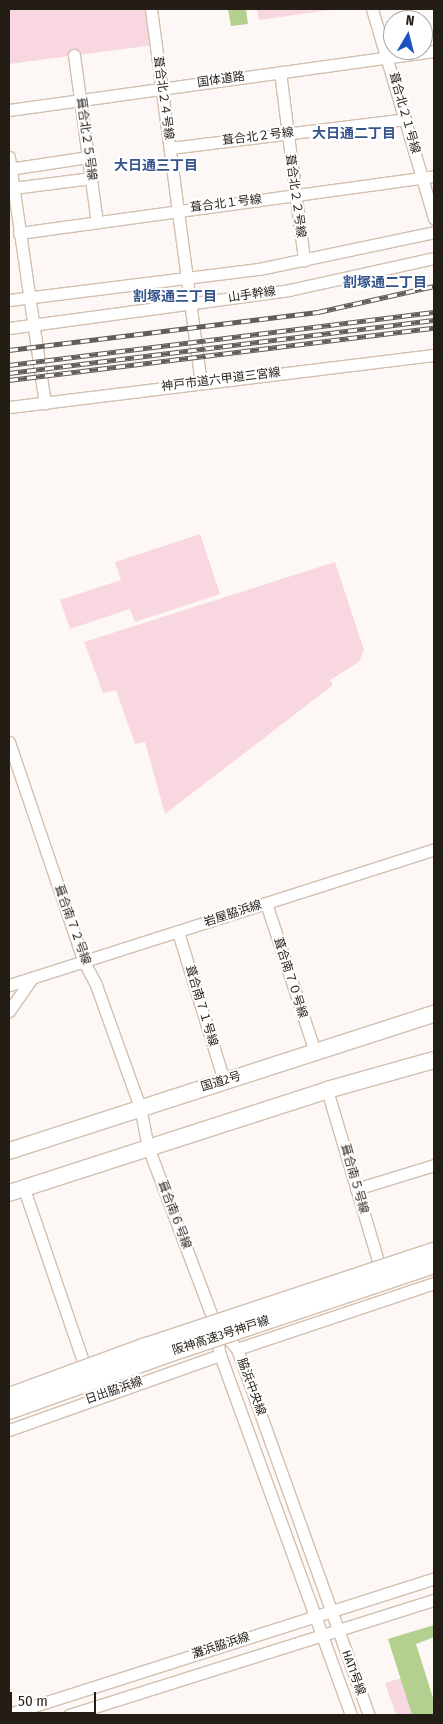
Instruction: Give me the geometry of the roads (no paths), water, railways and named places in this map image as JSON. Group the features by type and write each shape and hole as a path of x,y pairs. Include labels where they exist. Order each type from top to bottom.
{"highway":[{"name":"国道2号","path":"9,1151 140,1107 434,1014"},
{"path":"17,1191 327,1090 434,1060"},
{"name":"阪神高速3号神戸線","path":"9,1396 164,1340 434,1250"},
{"name":"阪神高速3号神戸線","path":"9,1411 165,1355 434,1265"}],"street":[{"name":"葺合北２４号線","path":"151,9 201,382"},
{"name":"葺合北２１号線","path":"372,9 383,44"},
{"name":"葺合北２５号線","path":"74,55 97,222"},
{"name":"国体道路","path":"9,110 383,58"},
{"name":"葺合北２１号線","path":"388,60 434,218"},
{"name":"葺合北２２号線","path":"280,72 294,195 304,260"},
{"name":"葺合北２号線","path":"170,148 405,119"},
{"path":"9,156 28,298 45,403"},
{"path":"10,169 88,158"},
{"name":"葺合北１号線","path":"19,233 434,176"},
{"path":"13,188 91,178"},
{"name":"山手幹線","path":"9,300 304,260 434,232"},
{"name":"山手幹線","path":"9,328 298,288 434,258"},
{"name":"神戸市道六甲道三宮線","path":"9,407 434,355"},
{"name":"葺合南７２号線","path":"9,742 84,962 96,985 140,1107"},
{"name":"岩屋脇浜線","path":"9,985 434,849"},
{"name":"葺合南７０号線","path":"266,903 314,1052"},
{"name":"葺合南７１号線","path":"178,932 224,1081"},
{"path":"9,1010 32,978"},
{"name":"葺合南５号線","path":"327,1090 380,1268"},
{"name":"葺合南６号線","path":"140,1107 148,1147 214,1322"},
{"path":"356,1189 434,1165"},
{"path":"17,1191 85,1367"},
{"path":"9,1396 214,1322 434,1250"},
{"path":"237,1349 434,1283"},
{"name":"脇浜中央線","path":"214,1322 237,1349 338,1630"},
{"name":"脇浜中央線","path":"214,1322 220,1355 322,1635"},
{"name":"日出脇浜線","path":"9,1430 220,1355"},
{"path":"9,1404 78,1378 85,1367"},
{"name":"灘浜脇浜線","path":"9,1714 434,1578"},
{"name":"灘浜脇浜線","path":"69,1715 434,1600"},
{"name":"HAT1号線","path":"338,1630 369,1715"},
{"name":"HAT1号線","path":"322,1635 351,1715"}],"railway":[{"path":"9,350 318,312 434,286"},
{"path":"9,365 434,312"},
{"path":"9,373 434,320"},
{"path":"9,380 434,328"}],"district":[{"name":"大日通二丁目","path":"354,134"},
{"name":"大日通三丁目","path":"156,166"},
{"name":"割塚通二丁目","path":"385,283"},
{"name":"割塚通三丁目","path":"175,297"}]}
